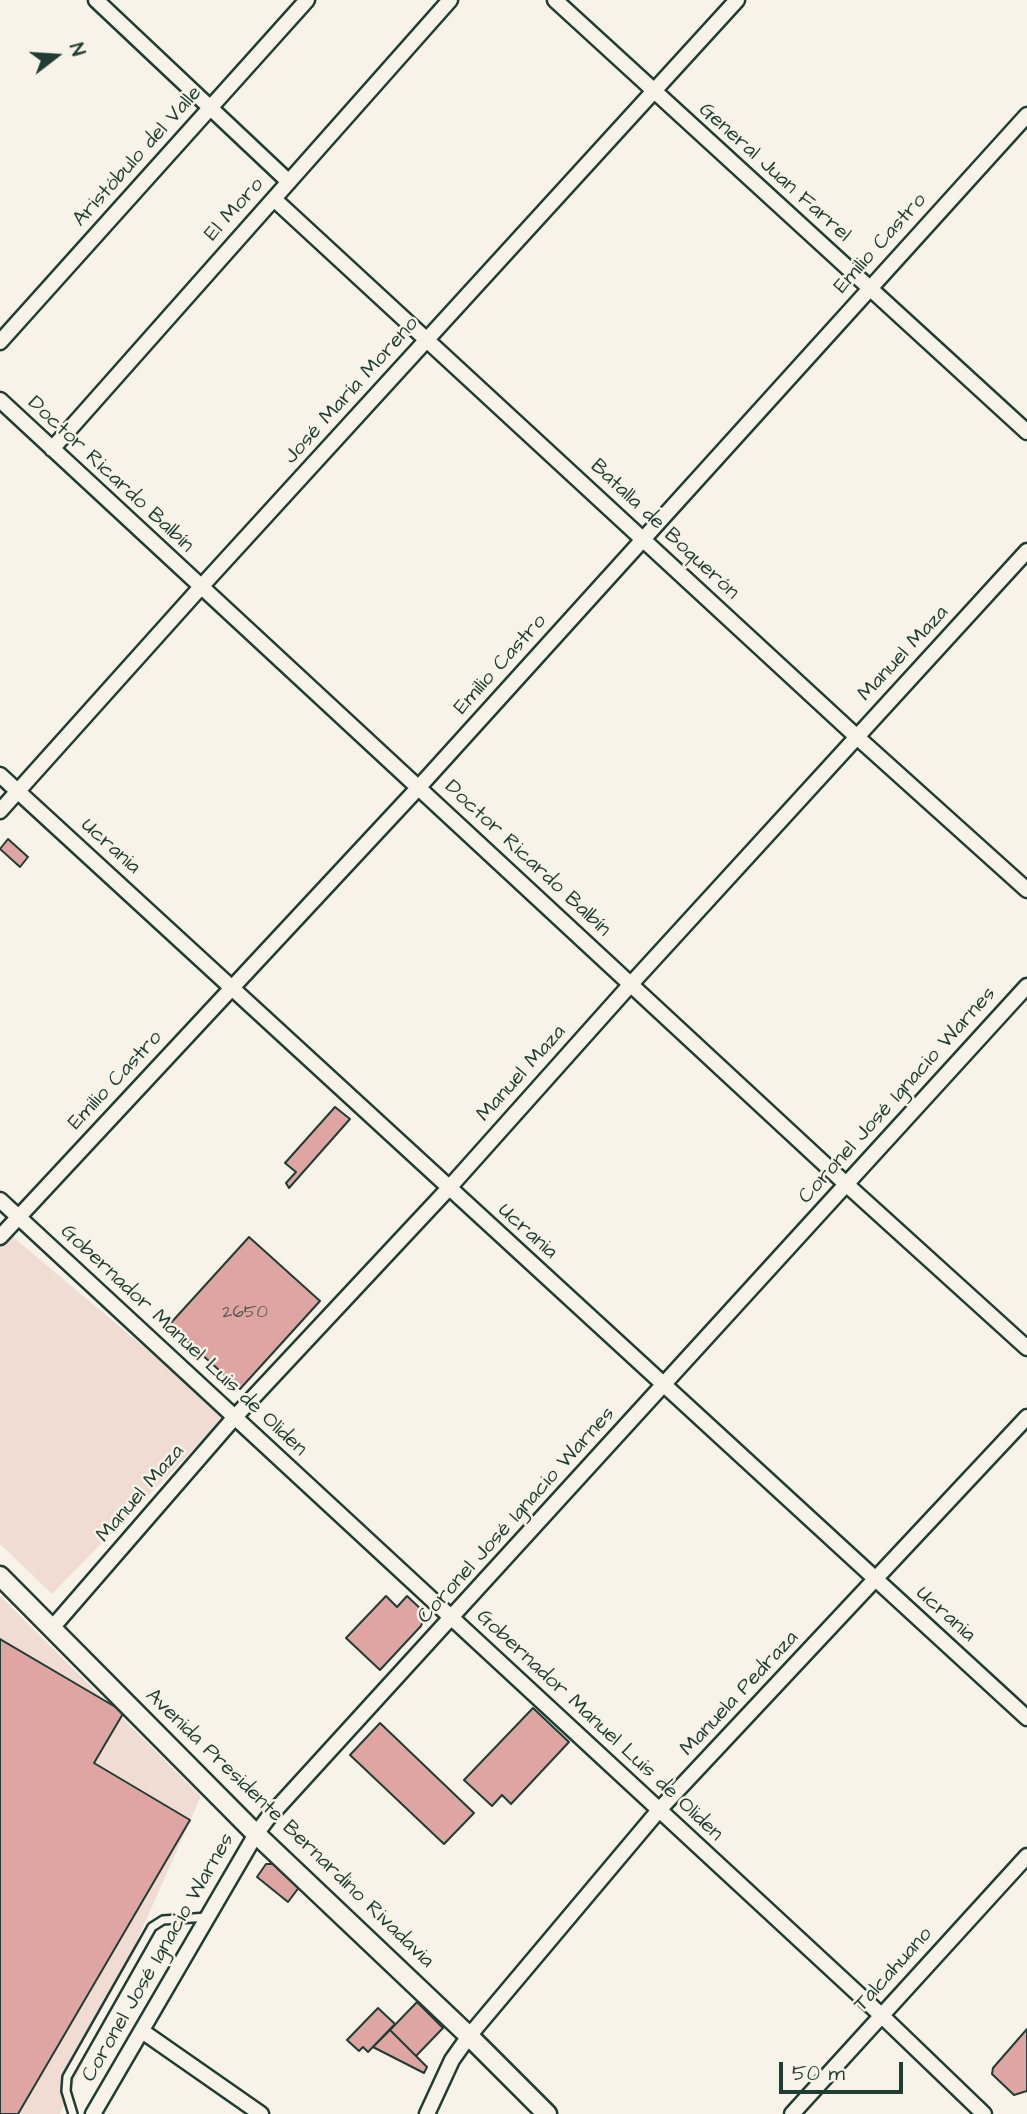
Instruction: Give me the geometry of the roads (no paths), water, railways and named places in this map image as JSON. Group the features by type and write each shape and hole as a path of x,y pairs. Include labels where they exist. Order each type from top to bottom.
{"street":[{"path":"96,0 289,182"},
{"name":"Aristóbulo del Valle","path":"0,342 307,0"},
{"name":"El Moro","path":"51,449 450,0"},
{"name":"General Juan Farrel","path":"555,0 1027,432"},
{"name":"José María Moreno","path":"0,811 737,0"},
{"name":"Emilio Castro","path":"0,1237 419,787 1027,115"},
{"name":"Batalla de Boquerón","path":"274,199 857,737 1027,890"},
{"name":"Doctor Ricardo Balbín","path":"0,400 200,588 1027,1348"},
{"name":"Manuel Maza","path":"52,1628 234,1419 448,1189 631,984 1027,551"},
{"name":"Ucrania","path":"0,775 1027,1718"},
{"name":"Coronel José Ignacio Warnes","path":"93,2114 256,1834 1027,986"},
{"name":"Gobernador Manuel Luis de Oliden","path":"0,1200 881,2015 984,2114"},
{"name":"Manuela Pedraza","path":"427,2114 452,2060 469,2036 659,1810 1027,1417"},
{"name":"Avenida Presidente Bernardino Rivadavia","path":"0,1577 256,1834 469,2036 547,2114"},
{"name":"Talcahuano","path":"792,2114 1027,1856"},
{"path":"142,2031 261,2114"}],"lane":[{"path":"73,2114 66,2091 67,2077 152,1927 163,1920 208,1917"}]}
